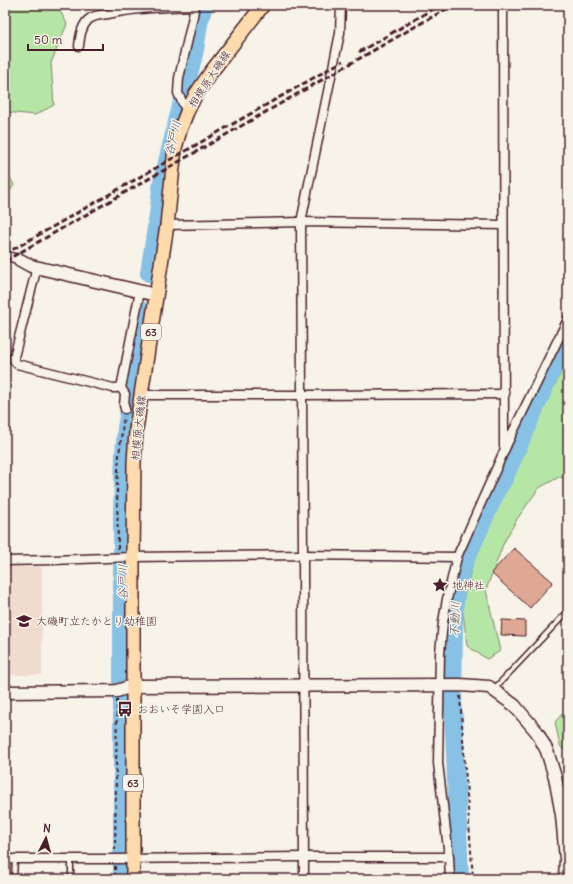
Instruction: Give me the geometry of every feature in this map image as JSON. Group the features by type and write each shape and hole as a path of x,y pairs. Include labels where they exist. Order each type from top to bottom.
{"main road":[{"name":"相模原大磯線","path":"133,879 124,859 126,688 124,557 136,430 167,225 175,148 185,108 263,5"}],"street":[{"path":"79,46 80,36 84,26 88,20 94,16 144,8 195,5 178,78 178,93 185,108"},
{"path":"304,879 301,222 340,33 341,5"},
{"path":"503,5 504,451"},
{"path":"167,225 301,222 503,225"},
{"path":"5,255 20,260 31,266 156,295"},
{"path":"37,267 14,357 15,362 17,364 113,388 121,386"},
{"path":"125,409 124,404 126,394 121,386 140,292"},
{"path":"450,879 449,857 438,763 440,653 443,622 457,557 511,435 568,319"},
{"path":"141,395 302,396 504,394"},
{"path":"5,561 124,557 303,555 457,557"},
{"path":"5,692 126,688 304,686 460,685 489,687 514,705 537,732 547,751 555,777 562,815 566,859 565,879"},
{"path":"5,859 449,857"}],"lane":[{"path":"493,690 568,611"},
{"path":"14,858 14,879"},
{"path":"71,858 71,879"}],"path":[{"path":"124,557 117,487 119,455 125,409"},
{"path":"460,685 473,879"},
{"path":"115,879 124,859 126,688"}],"shaded area":[{"name":"大磯町立たかとり幼稚園","path":"5,566 42,567 42,675 5,675"}],"green space":[{"path":"5,5 57,5 67,24 51,63 54,105 35,115 5,112"},
{"path":"5,168 14,185 5,199"},
{"path":"568,359 568,479 559,477 539,488 517,519 504,542 486,590 500,651 487,659 467,646 462,604 477,547 538,418"},
{"path":"568,707 568,754 560,746 555,722"}],"building":[{"path":"514,548 553,582 530,608 491,573"},
{"path":"502,620 525,621 525,636 501,635"}],"waterway":[{"name":"谷戸川","path":"149,273 162,182 195,50 204,5"},
{"name":"谷戸川","path":"122,879 122,513 124,454 126,429 143,311"},
{"name":"不動川","path":"460,879 453,704 456,590 463,566 498,488 503,481 568,334"}],"railway":[{"path":"359,52 440,5"},
{"path":"5,261 453,5"},
{"path":"5,254 343,61"}],"place":[{"name":"地神社","path":"440,585"},
{"name":"大磯町立たかとり幼稚園","path":"24,621"},
{"name":"おおいそ学園入口","path":"125,709"}]}
